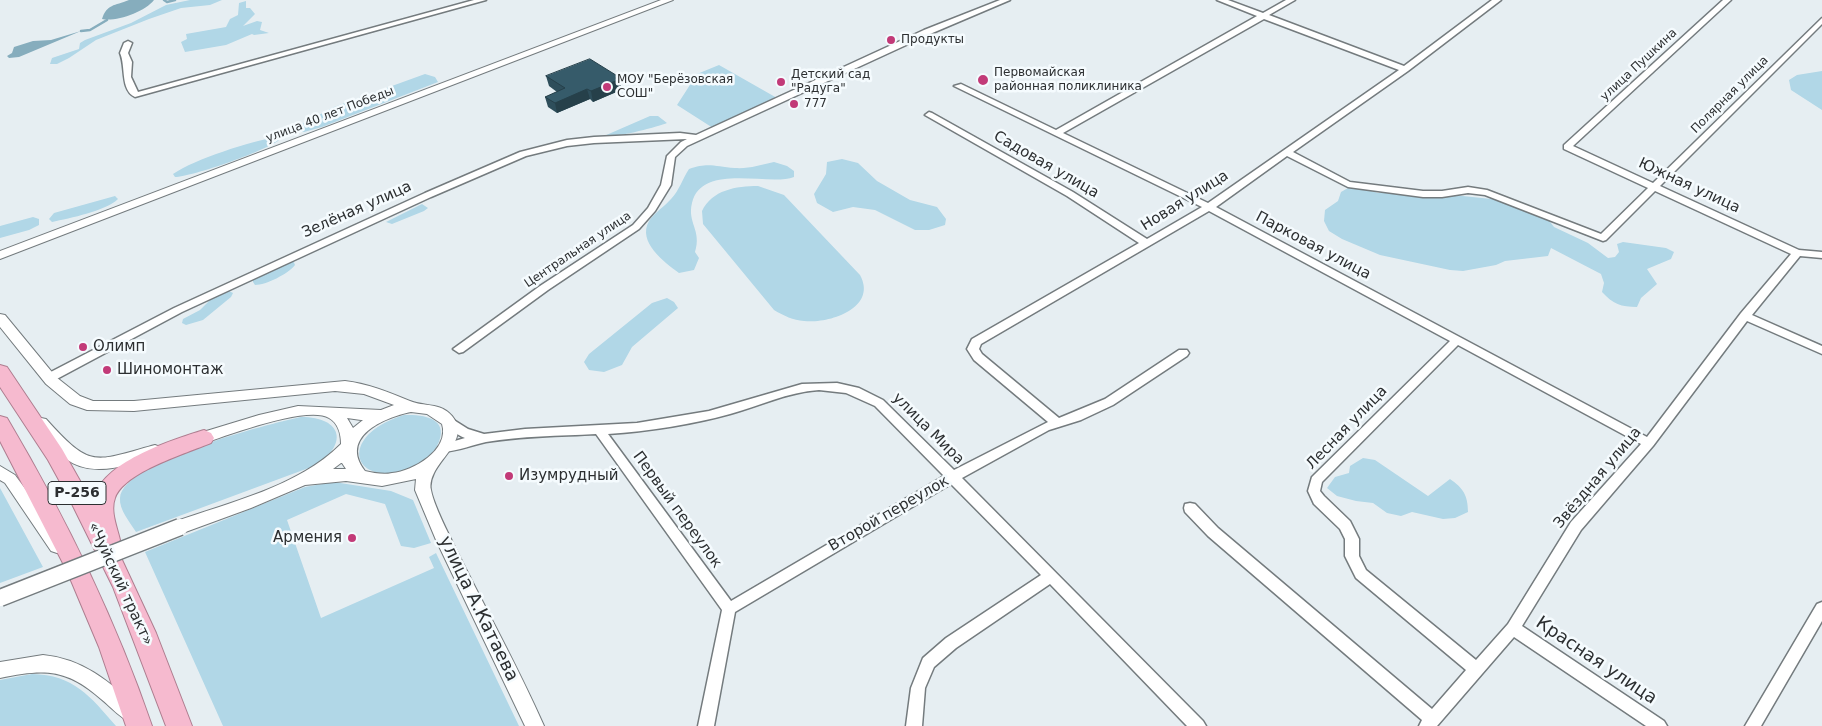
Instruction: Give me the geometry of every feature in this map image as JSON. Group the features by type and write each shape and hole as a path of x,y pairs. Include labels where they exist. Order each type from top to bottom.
{"highway":[{"name":"«Чуйский тракт»","path":"0,372 22,402 60,464 116,570 139,621 179,726"},
{"name":"Р-256","path":"0,424 48,508 85,586 138,722"},
{"path":"116,570 102,509 104,497 109,487 119,478 136,468 204,438"}],"street":[{"path":"128,43 124,52 128,62 127,77 135,94 482,0"},
{"name":"улица 40 лет Победы","path":"0,255 669,0"},
{"name":"Центральная улица","path":"459,349 544,288 636,227 652,209 666,185 671,156 684,144 927,32 1006,0"},
{"path":"1221,0 1405,69"},
{"path":"1057,133 1291,0"},
{"name":"Новая улица","path":"1057,423 978,357 973,350 976,342 1209,207 1405,69 1497,0"},
{"name":"улица Пушкина","path":"1567,147 1727,0"},
{"name":"Полярная улица","path":"1286,152 1348,184 1423,194 1442,194 1468,190 1487,193 1602,238 1656,187 1822,20"},
{"name":"Парковая улица","path":"958,86 1209,207 1649,443"},
{"name":"Садовая улица","path":"929,115 1070,194 1146,244"},
{"name":"Зелёная улица","path":"49,378 178,310 419,198 523,154 567,143 594,140 680,136 696,138"},
{"name":"Южная улица","path":"1567,147 1798,253"},
{"path":"1798,253 1822,255"},
{"name":"Звёздная улица","path":"1430,723 1513,628 1576,526 1649,443 1745,316 1798,253"},
{"path":"1745,316 1822,350"},
{"path":"0,318 49,378 74,400 87,405 105,407 335,386 368,389 381,393 409,407"},
{"name":"Лесная улица","path":"1457,340 1316,480 1314,491 1319,500 1345,525 1352,539 1352,556 1361,574 1477,670"},
{"name":"Второй переулок","path":"729,609 954,476 1045,427 1109,402 1183,353"},
{"name":"улица Мира","path":"445,448 481,437 666,424 725,411 790,390 820,386 851,390 876,401 954,476 1198,726"},
{"path":"22,402 72,456 84,463 99,464 118,461 204,438 249,422 298,411 316,410 333,413 382,415"},
{"path":"306,479 332,463 349,446 356,434 368,423 382,415 409,407 425,407 440,412 449,421 451,434 445,448 430,464 424,476 423,490 409,483 392,479"},
{"path":"333,413 341,419 346,428 349,446 347,460 351,469 360,476"},
{"name":"улица Мира","path":"449,421 464,433 481,437"},
{"name":"Первый переулок","path":"599,430 729,609"},
{"path":"0,598 306,479 332,474 380,480 392,479 410,474 430,464"},
{"path":"0,472 10,480 85,586"},
{"name":"улица А.Катаева","path":"423,490 444,540 535,726"},
{"path":"1190,508 1213,532 1430,723"},
{"path":"914,726 918,688 928,663 951,643 1051,576"},
{"path":"1753,726 1822,608"},
{"path":"706,726 729,609"},
{"name":"Красная улица","path":"1513,628 1659,726"},
{"path":"0,670 41,664 74,668 91,677 138,722"}],"shaded area":[{"path":"129,0 154,0 130,15 108,20 102,19 109,8"},
{"path":"190,0 222,0 210,5 181,8 149,19 96,40 57,64 50,64 52,58 79,49 80,43 85,40 131,23 166,5"},
{"path":"246,1 246,8 250,8 255,14 243,26 257,21 262,22 260,30 269,33 252,34 226,45 185,52 181,42 187,39 186,34 226,27 230,19 238,15 239,3"},
{"path":"81,31 19,57 9,58 7,56 12,53 14,47 33,41 51,40"},
{"path":"719,65 777,98 713,128 677,105 697,74"},
{"path":"1822,71 1822,110 1791,90 1789,80 1797,75"},
{"path":"425,74 435,77 438,82 322,127 304,132 295,131 298,126 334,107"},
{"path":"650,116 658,116 667,123 645,130 604,136"},
{"path":"278,137 282,138 263,149 231,162 184,176 175,177 173,174 195,162 224,151"},
{"path":"842,159 858,163 877,181 910,200 937,207 946,219 945,225 929,230 915,230 875,210 853,207 833,212 817,203 814,194 826,174 827,162"},
{"path":"774,162 787,166 794,171 794,177 769,180 722,179 709,183 698,191 691,210 697,238 695,252 699,258 694,270 679,273 666,263 649,244 646,229 649,221 674,196 689,169 707,165 745,168"},
{"path":"758,186 784,195 860,275 864,287 862,297 857,305 848,312 826,320 804,321 792,319 774,310 703,224 702,211 712,198 733,188"},
{"path":"1348,188 1362,188 1378,193 1404,189 1448,197 1453,195 1511,201 1544,214 1554,227 1588,243 1608,258 1615,257 1619,252 1617,244 1623,242 1666,248 1674,252 1671,259 1647,269 1657,284 1641,298 1637,307 1626,306 1614,302 1602,292 1604,283 1601,274 1551,248 1548,256 1505,261 1496,265 1463,271 1380,255 1342,239 1329,231 1324,221 1325,210 1338,201 1341,192"},
{"path":"115,196 118,199 97,210 52,222 49,219 54,213"},
{"path":"422,204 428,208 392,224 386,222"},
{"path":"33,217 39,219 39,225 29,230 0,238 0,226"},
{"path":"293,260 295,265 282,275 260,285 255,285 253,282 253,278"},
{"path":"229,291 233,293 231,297 203,320 186,325 182,323 183,319 200,310 211,299"},
{"path":"667,298 674,302 678,308 632,347 622,365 604,372 589,370 584,362 589,354 652,303"},
{"path":"404,415 427,417 438,424 441,430 435,449 427,458 414,466 394,473 378,473 367,468 360,459 360,448 367,436 381,425"},
{"path":"301,417 315,418 326,422 333,427 336,434 333,449 314,466 136,532 125,516 120,498 127,484 145,471 199,446 259,427"},
{"path":"1363,458 1375,460 1428,496 1450,479 1464,492 1468,512 1455,518 1443,519 1412,512 1401,516 1387,513 1373,503 1337,496 1327,488 1335,477 1349,473 1350,466"},
{"path":"334,482 391,491 413,500 431,543 414,548 401,546 385,504 346,494 287,520 321,618 434,568 429,557 436,553 519,726 223,726 145,552 305,487"},
{"path":"0,488 43,567 0,583"},
{"path":"32,674 59,678 80,689 98,705 116,726 0,726 0,680"}],"building":[{"path":"590,59 619,77 615,78 618,80 591,91 587,89 555,103 545,97 565,88 546,76"}],"waterway":[{"path":"164,0 167,2 175,0"},
{"path":"81,31 90,30 107,20"}],"place":[{"name":"Продукты","path":"891,40"},
{"name":"Первомайская районная поликлиника","path":"983,80"},
{"name":"Детский сад \"Радуга\"","path":"781,82"},
{"name":"МОУ \"Берёзовская СОШ\"","path":"607,87"},
{"name":"777","path":"794,104"},
{"name":"Олимп","path":"83,347"},
{"name":"Шиномонтаж","path":"107,370"},
{"name":"Изумрудный","path":"509,476"},
{"name":"Армения","path":"352,538"}]}
